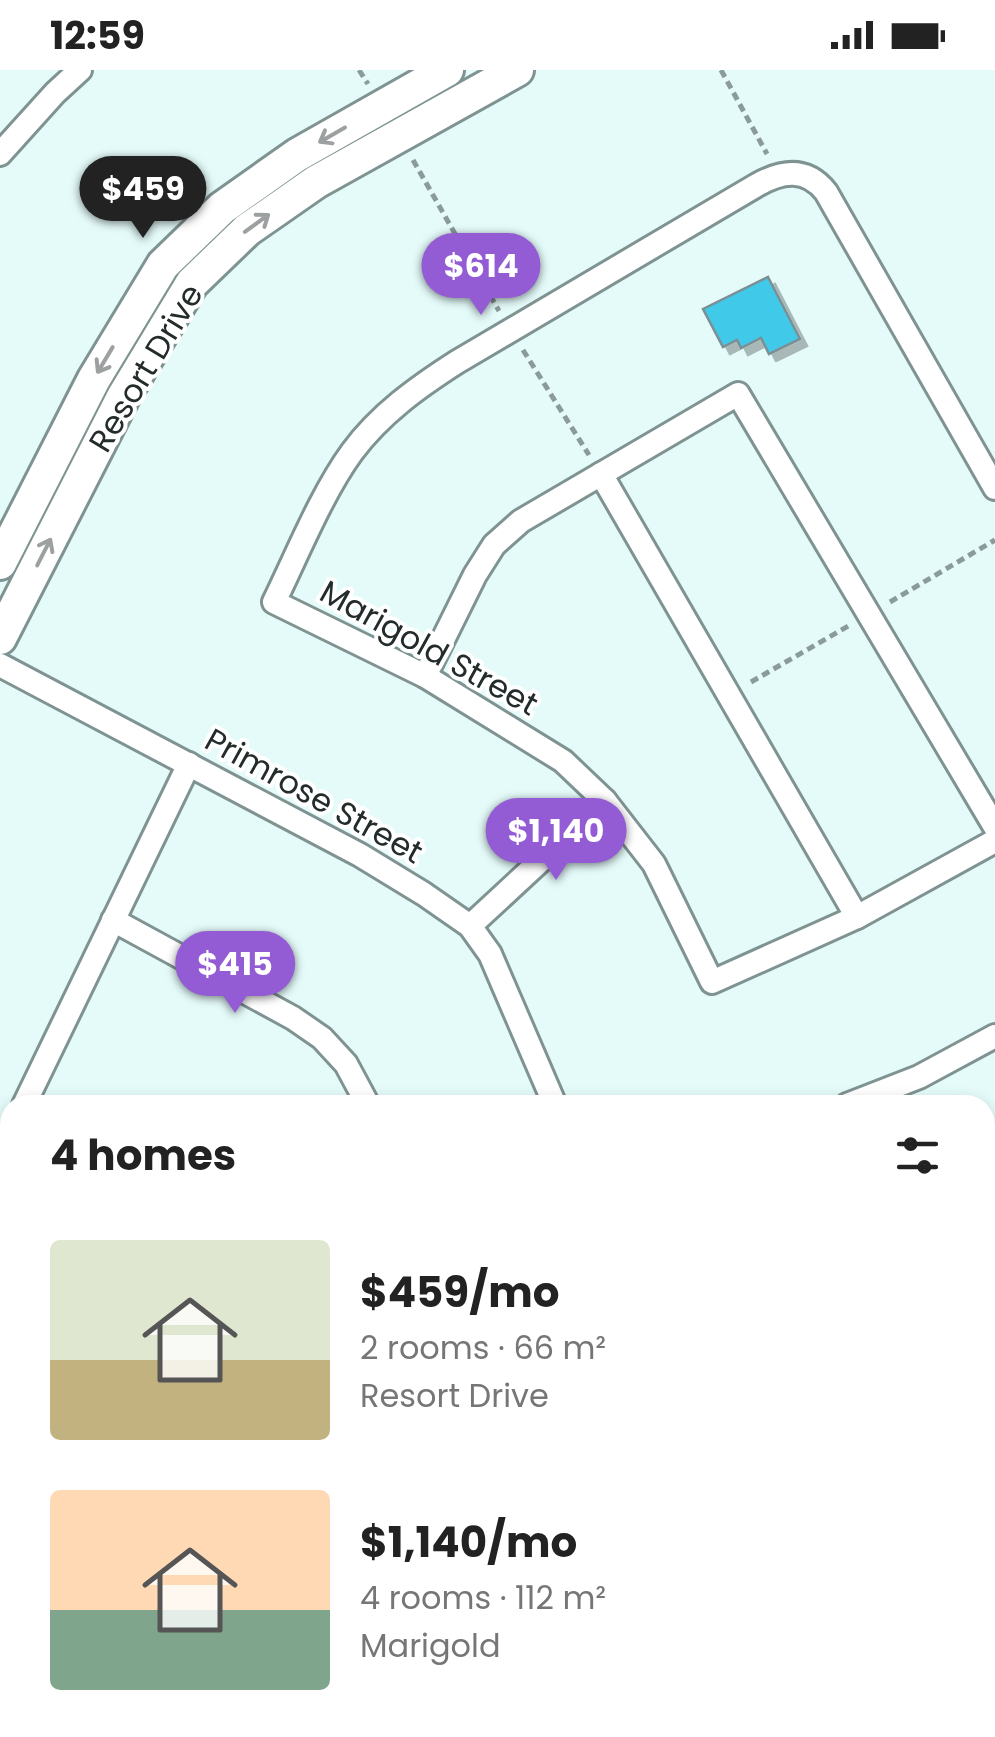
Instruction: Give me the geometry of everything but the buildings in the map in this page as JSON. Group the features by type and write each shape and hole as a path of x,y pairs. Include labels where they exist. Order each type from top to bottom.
{"street":[{"path":"0,154 80,70"},
{"name":"Resort Drive","path":"0,563 94,379 163,265 222,208 297,155 447,70"},
{"name":"Resort Drive","path":"0,638 123,397 192,283 246,230 316,182 517,70"},
{"path":"382,106 399,136"},
{"path":"790,174 812,178 826,192 995,488"},
{"name":"Marigold Street","path":"790,174 756,185 410,393 353,451 274,602 425,676 562,761 605,801 654,864 712,982 856,917"},
{"path":"425,676 474,575 494,545 521,521 738,394 995,827"},
{"path":"601,474 856,917 995,841"},
{"name":"Primrose Street","path":"0,665 360,855 470,926 490,954 551,1095"},
{"path":"29,1095 189,764"},
{"path":"470,926 605,801"},
{"path":"113,920 293,1018 322,1038 346,1064 363,1095"},
{"path":"872,1095 919,1076 995,1036"}],"path":[{"path":"720,70 790,174"},
{"path":"399,136 511,331 601,474"},
{"path":"728,695 995,540"}]}
